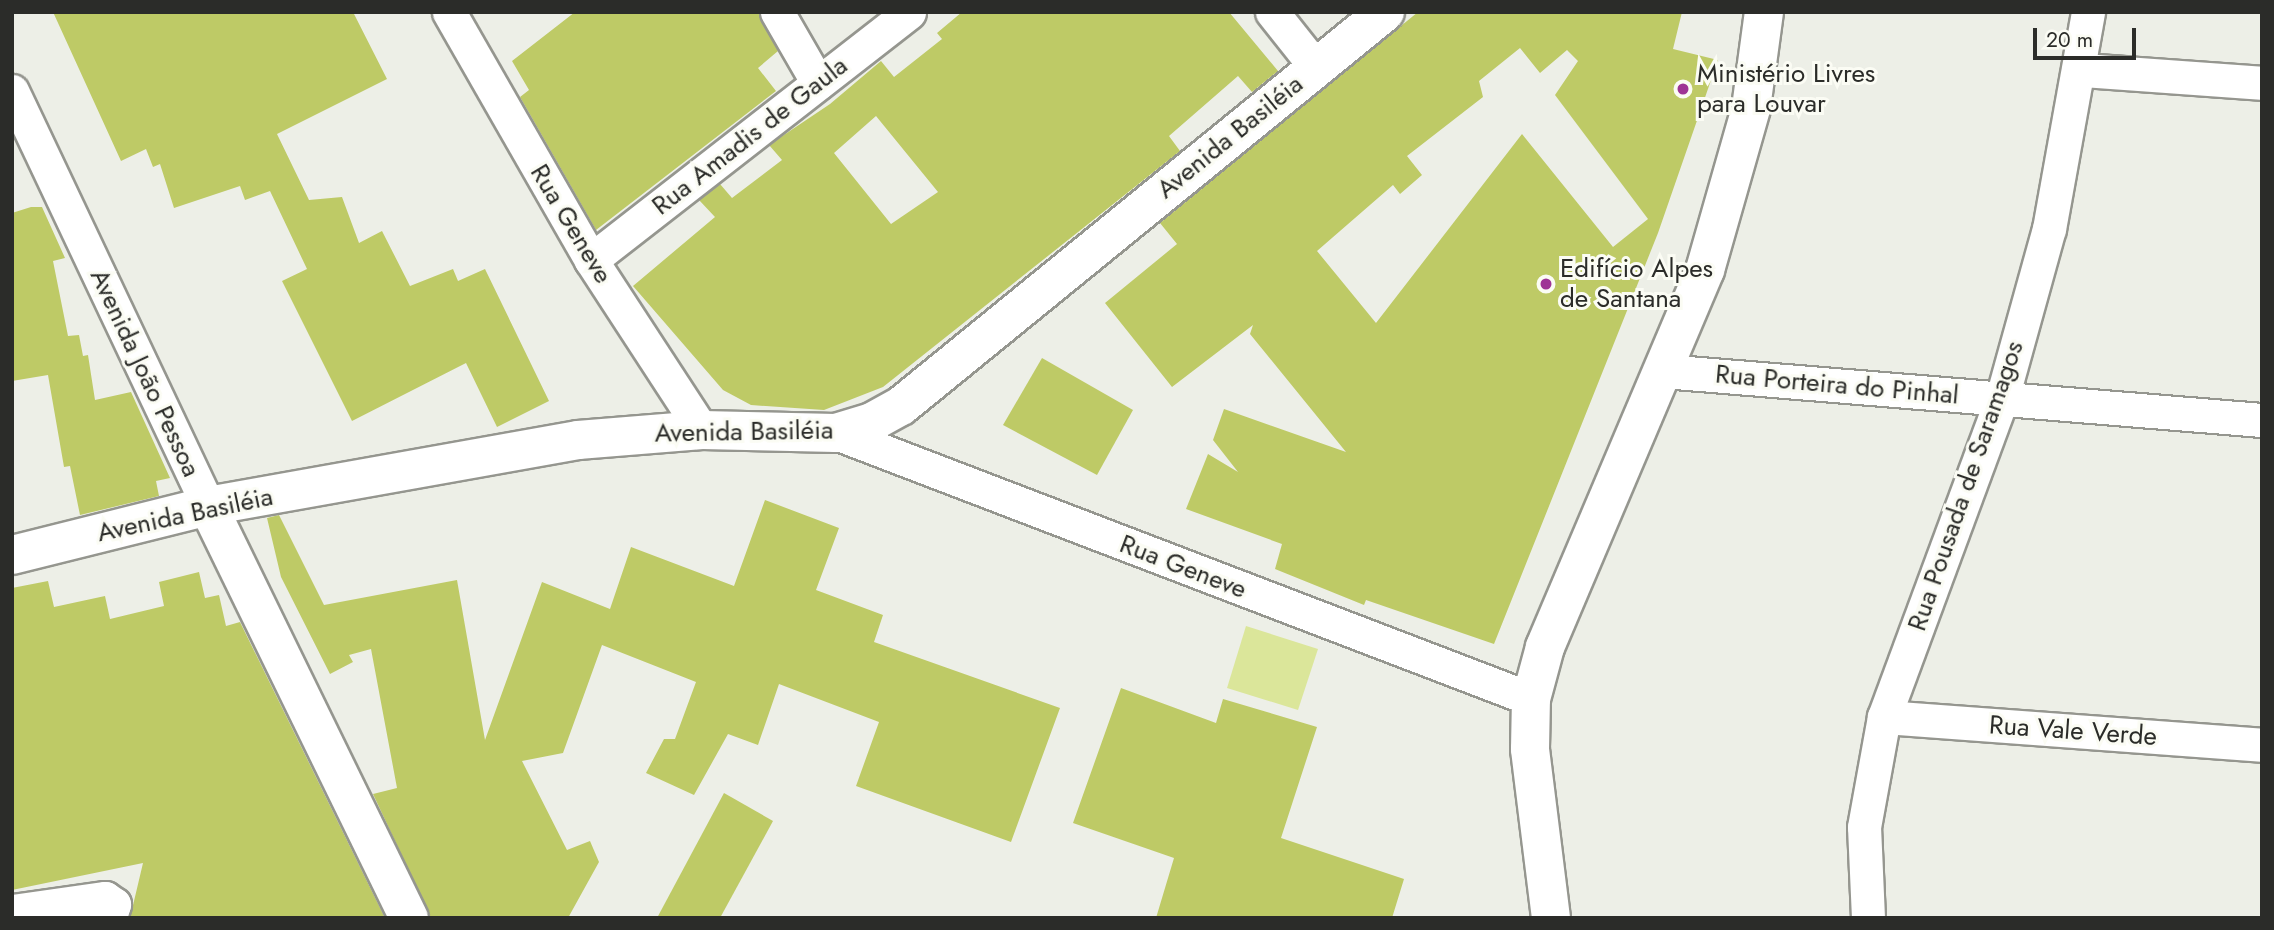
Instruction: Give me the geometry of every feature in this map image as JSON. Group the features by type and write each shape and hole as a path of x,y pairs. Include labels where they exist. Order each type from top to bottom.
{"street":[{"name":"Rua Geneve","path":"449,12 591,260 702,430"},
{"path":"777,12 818,83"},
{"name":"Rua Amadis de Gaula","path":"591,260 909,12"},
{"path":"1272,12 1315,66"},
{"name":"Avenida Basiléia","path":"12,555 208,506 578,440 702,430 836,433 901,406 1315,66 1385,12"},
{"path":"1551,918 1530,750 1531,699 1545,647 1705,270 1751,108 1764,12"},
{"name":"Rua Pousada de Saramagos","path":"1868,918 1864,827 1884,717 2002,398 2049,229 2082,69 2088,12"},
{"path":"2082,69 2262,83"},
{"name":"Avenida João Pessoa","path":"12,91 208,506 409,918"},
{"name":"Rua Porteira do Pinhal","path":"1663,371 2262,420"},
{"name":"Rua Geneve","path":"836,433 1531,699"},
{"name":"Rua Vale Verde","path":"1884,717 2262,745"},
{"path":"12,911 105,898 114,904 110,918"}],"green space":[{"path":"1246,626 1318,649 1298,710 1227,688"}],"building":[{"path":"53,12 353,12 387,79 277,134 309,200 342,197 359,243 382,231 410,286 453,269 458,281 485,269 549,401 497,427 466,363 352,421 282,281 307,269 270,191 245,200 240,186 174,208 160,164 153,167 146,149 121,161"},
{"path":"575,12 758,12 778,51 758,68 776,91 596,230 520,97 529,90 512,61"},
{"path":"962,12 1229,12 1278,71 1252,92 1238,76 1169,136 1180,151 883,387 824,410 751,405 723,390 633,286 715,217 699,200 720,184 732,198 782,160 769,145 830,104 881,61 894,77 942,39 937,33","holes":["876,116 938,192 891,224 834,153"]},
{"path":"1418,12 1682,12 1673,49 1718,60 1658,233 1494,644 1366,600 1364,605 1275,569 1282,544 1186,509 1208,454 1238,472 1213,440 1224,409 1346,452 1250,334 1253,325 1172,387 1105,303 1177,244 1160,223","holes":["1520,48 1540,73 1567,50 1578,61 1555,95 1648,219 1613,247 1522,134 1376,323 1317,251 1393,185 1400,194 1422,175 1407,156 1483,97 1479,81"]},
{"path":"31,207 42,207 65,258 53,261 68,336 79,335 83,356 88,355 95,400 131,392 170,478 156,481 159,496 80,515 70,466 64,467 48,375 12,381 12,213"},
{"path":"1042,358 1133,410 1097,475 1003,425"},
{"path":"765,500 839,528 816,590 883,615 874,642 1060,708 1011,842 856,786 879,722 779,684 758,745 728,734 694,795 646,773 664,739 675,739 696,682 602,645 563,753 522,761 567,850 590,841 599,862 568,918 431,918 373,794 397,788 371,649 349,655 353,662 330,674 281,577 267,518 279,515 324,605 457,580 485,740 542,582 610,609 631,547 734,586"},
{"path":"199,572 205,598 219,595 226,626 240,622 385,918 130,918 143,863 12,890 12,588 48,581 54,607 105,596 110,619 164,606 159,582"},
{"path":"1121,688 1216,723 1223,699 1317,727 1281,838 1404,879 1392,918 1156,918 1174,858 1073,823"},
{"path":"724,793 773,821 720,918 657,918"}],"place":[{"name":"Ministério Livres para Louvar","path":"1683,89"},
{"name":"Edifício Alpes de Santana","path":"1546,284"}]}
